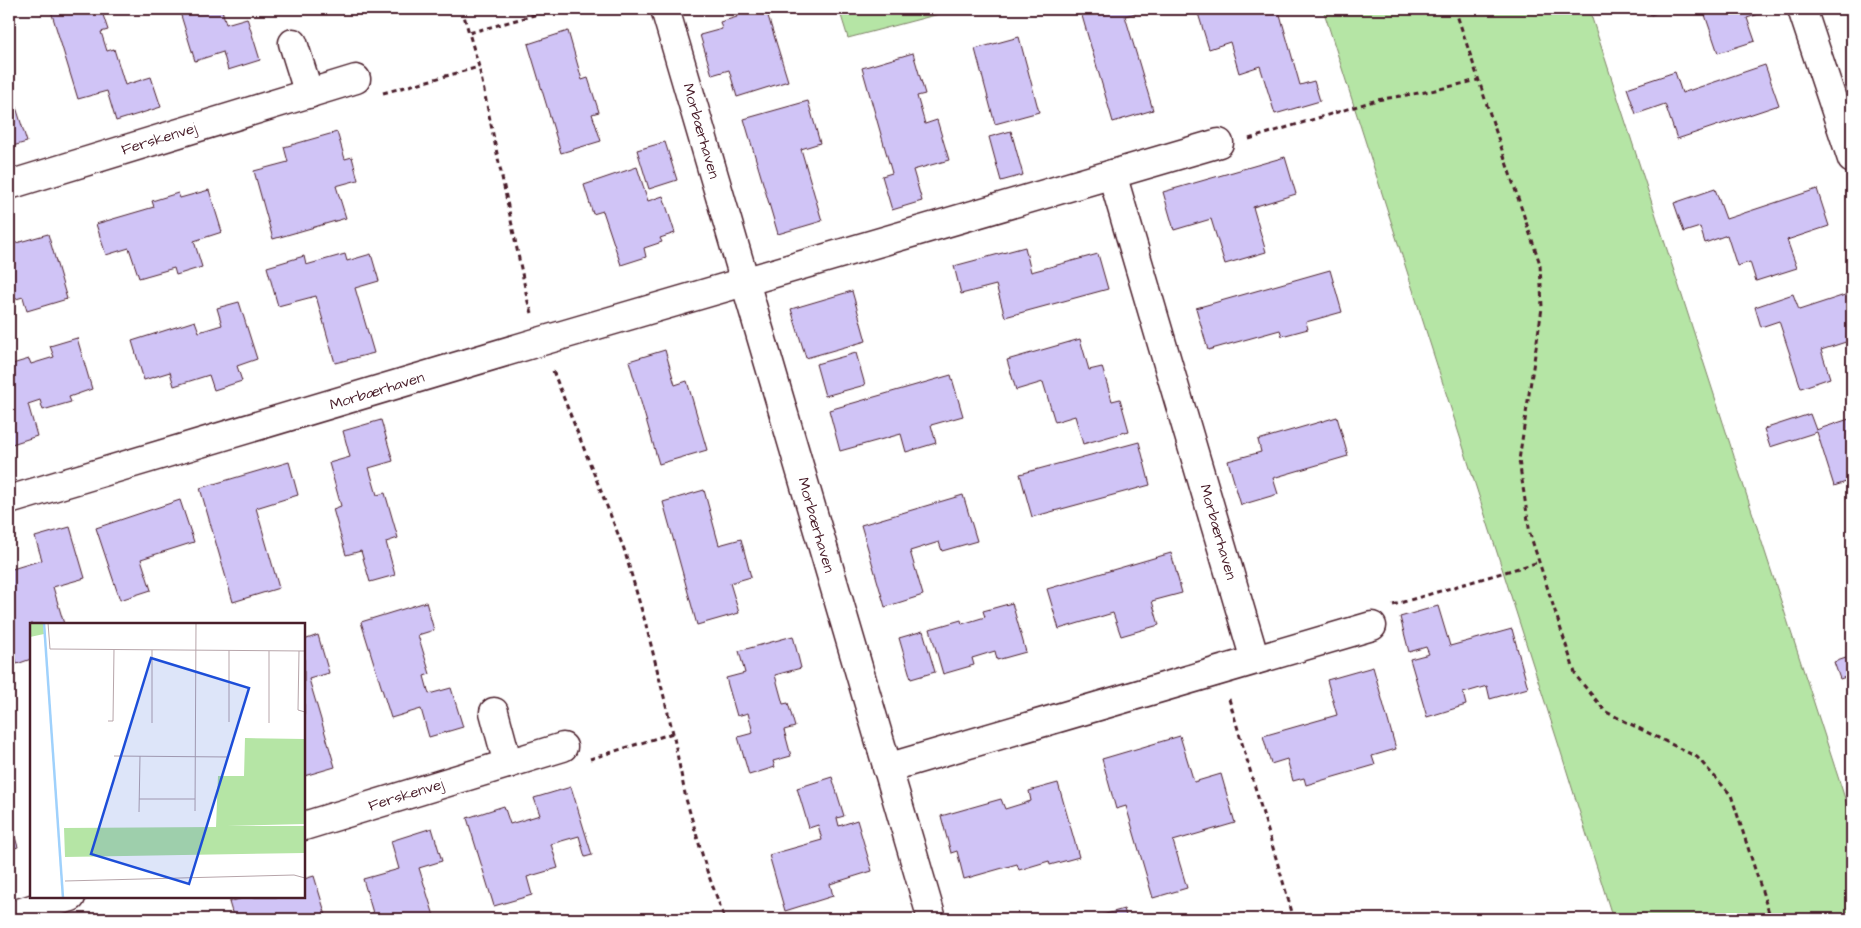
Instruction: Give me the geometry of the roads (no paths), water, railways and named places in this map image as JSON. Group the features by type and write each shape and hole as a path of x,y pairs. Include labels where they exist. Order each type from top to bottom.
{"street":[{"name":"Morbærhaven","path":"665,9 932,919"},
{"path":"1802,9 1852,159"},
{"path":"293,43 308,94"},
{"name":"Ferskenvej","path":"9,184 356,78"},
{"name":"Morbærhaven","path":"9,500 542,341 1219,143"},
{"name":"Morbærhaven","path":"1112,174 1255,660"},
{"path":"888,768 1372,626"},
{"path":"494,712 508,764"},
{"name":"Ferskenvej","path":"305,826 563,747"},
{"path":"9,916 68,898"}]}
